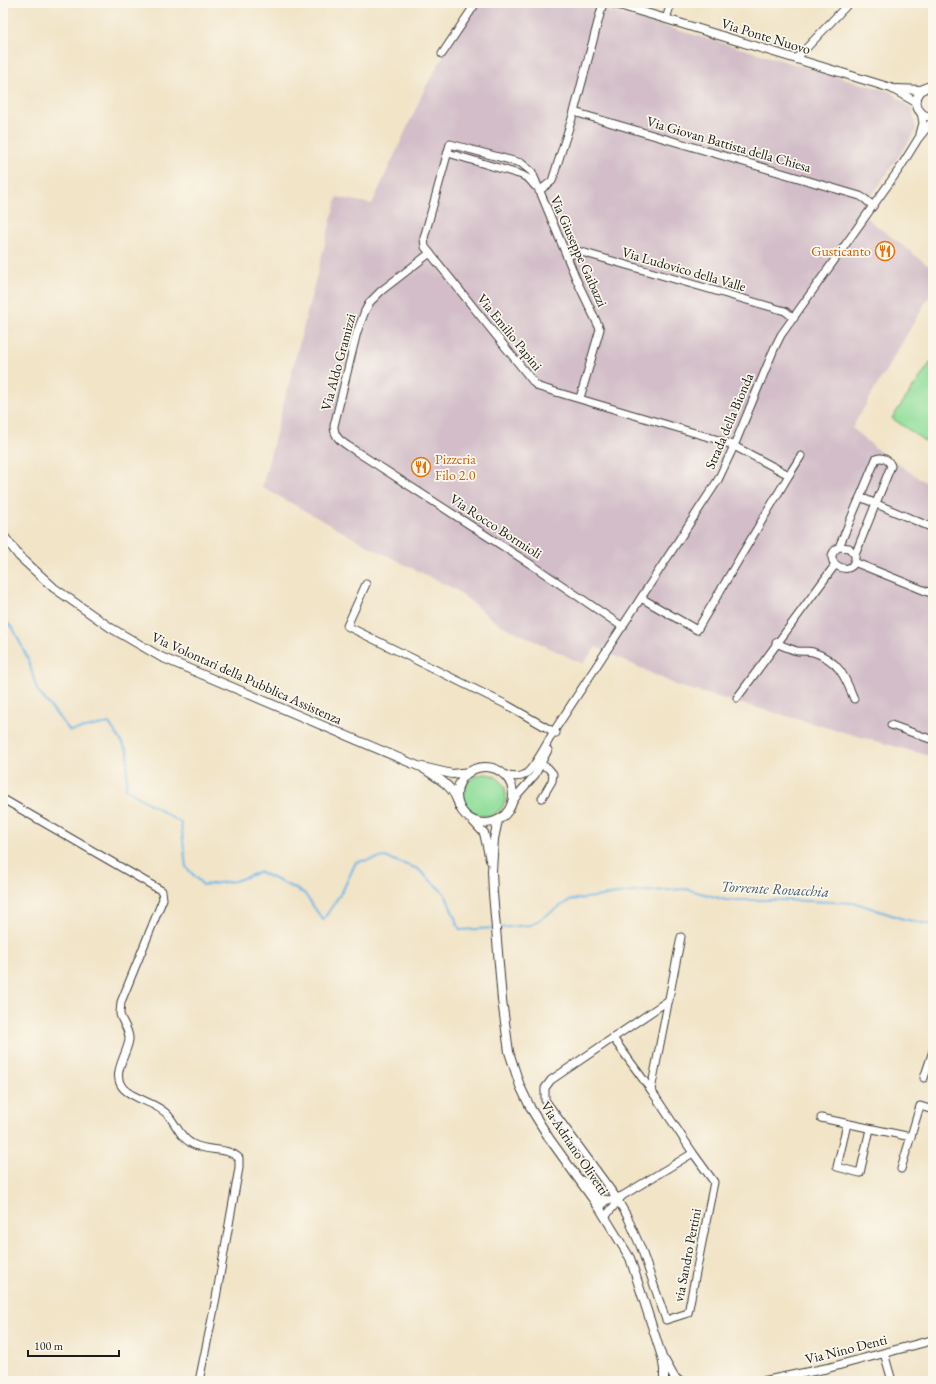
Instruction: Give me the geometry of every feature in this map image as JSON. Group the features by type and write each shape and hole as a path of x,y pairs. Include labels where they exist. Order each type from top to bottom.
{"street":[{"path":"442,54 476,3"},
{"name":"Via Giuseppe Gaibazzi","path":"580,398 601,332 539,191 552,181 574,112 603,3"},
{"name":"Via Ponte Nuovo","path":"612,3 890,88 916,102 917,98 929,86"},
{"path":"666,19 671,3"},
{"path":"796,59 849,3"},
{"name":"Via Ponte Nuovo","path":"890,88 912,90 929,86"},
{"path":"916,102 921,112 925,116 933,119"},
{"name":"Via Giovan Battista della Chiesa","path":"574,112 860,196 873,206"},
{"name":"Strada della Bionda","path":"918,140 922,127 921,112"},
{"name":"Strada della Bionda","path":"512,803 535,775 538,763 565,714 718,480 734,446 774,349 933,119"},
{"name":"Via Emilio Papini","path":"539,191 532,172 521,163 450,144 424,238 425,247 535,384 539,387 722,441 789,475"},
{"path":"448,153 522,174 529,179 539,191"},
{"name":"Via Ludovico della Valle","path":"567,256 578,251 785,311 794,318"},
{"name":"Via Aldo Gramizzi","path":"354,450 339,440 334,430 334,426 361,320 370,302 376,295 430,253"},
{"name":"Via Rocco Bormioli","path":"354,450 538,569 623,627"},
{"path":"641,598 697,630 800,456"},
{"path":"881,458 888,461 891,466 875,504 855,558 850,567 844,569 837,567 833,562 833,555 839,547 876,459 881,458"},
{"path":"860,497 933,528"},
{"name":"Via Volontari della Pubblica Assistenza","path":"3,535 19,556 54,588 111,628 161,657 418,766 452,774 470,772"},
{"path":"839,547 852,549 855,558 933,594"},
{"path":"737,698 776,643 835,565"},
{"path":"366,584 348,626 507,705 555,732"},
{"path":"776,643 796,650 812,652 822,656 835,665 846,677 854,699"},
{"path":"891,725 933,740"},
{"path":"538,763 551,771 553,776 552,781 542,798"},
{"name":"Strada della Bionda","path":"506,775 512,777 523,776 538,763"},
{"name":"Via Volontari della Pubblica Assistenza","path":"418,766 446,784 455,794 458,801"},
{"path":"471,819 480,823 489,823 498,820 509,810 512,803 513,788 506,775 499,770 484,767 476,768 463,777 457,793 458,801 464,813 484,833 492,871"},
{"path":"3,799 162,891 163,898 121,1002 120,1014 127,1028 129,1039 120,1066 118,1079 123,1088 152,1103 168,1114 183,1136 190,1143 204,1149 234,1153 239,1158 239,1168 214,1309 199,1381"},
{"path":"492,871 494,840 498,820"},
{"name":"Via Adriano Olivetti","path":"492,871 505,1027 509,1052 520,1086 550,1138 600,1209 630,1258 662,1356"},
{"path":"651,1090 681,937"},
{"name":"via Sandro Pertini","path":"613,1038 651,1090 714,1182 688,1313 666,1320 641,1248 619,1198 545,1100 545,1088 551,1080 669,1000"},
{"path":"924,1078 933,1051"},
{"path":"901,1168 920,1106 933,1110"},
{"path":"821,1118 911,1136"},
{"path":"847,1124 837,1167 860,1173 870,1129"},
{"path":"579,1179 586,1182 598,1198 608,1200 619,1198 693,1153"},
{"path":"605,1217 619,1198"},
{"path":"600,1209 608,1200"},
{"name":"Via Nino Denti","path":"765,1381 828,1368 933,1340"},
{"path":"884,1353 892,1381"},
{"path":"662,1356 664,1381"},
{"path":"662,1356 674,1377 680,1381"}],"shaded area":[{"path":"476,3 584,3 891,92 913,110 916,131 860,213 933,269 933,290 852,428 880,452 925,482 933,483 933,757 678,686 596,647 583,664 497,623 456,590 372,548 262,487 337,197 372,204 428,82"}],"green space":[{"path":"933,359 933,447 892,418"},
{"path":"481,774 489,774 500,780 506,791 506,799 500,810 489,816 481,816 470,810 464,799 464,791 470,780"}],"waterway":[{"name":"Torrente Rovacchia","path":"3,618 14,630 28,659 37,690 70,731 109,723 128,752 126,789 181,823 186,867 203,885 235,881 260,872 304,893 323,920 343,890 356,862 385,857 418,869 445,894 460,930 494,928"},
{"name":"Torrente Rovacchia","path":"499,928 531,925 570,900 634,892 686,889 726,900 783,900 856,903 903,919 933,925"}],"place":[{"name":"Gusticanto","path":"885,251"},
{"name":"Pizzeria Filo 2.0","path":"421,467"}]}
